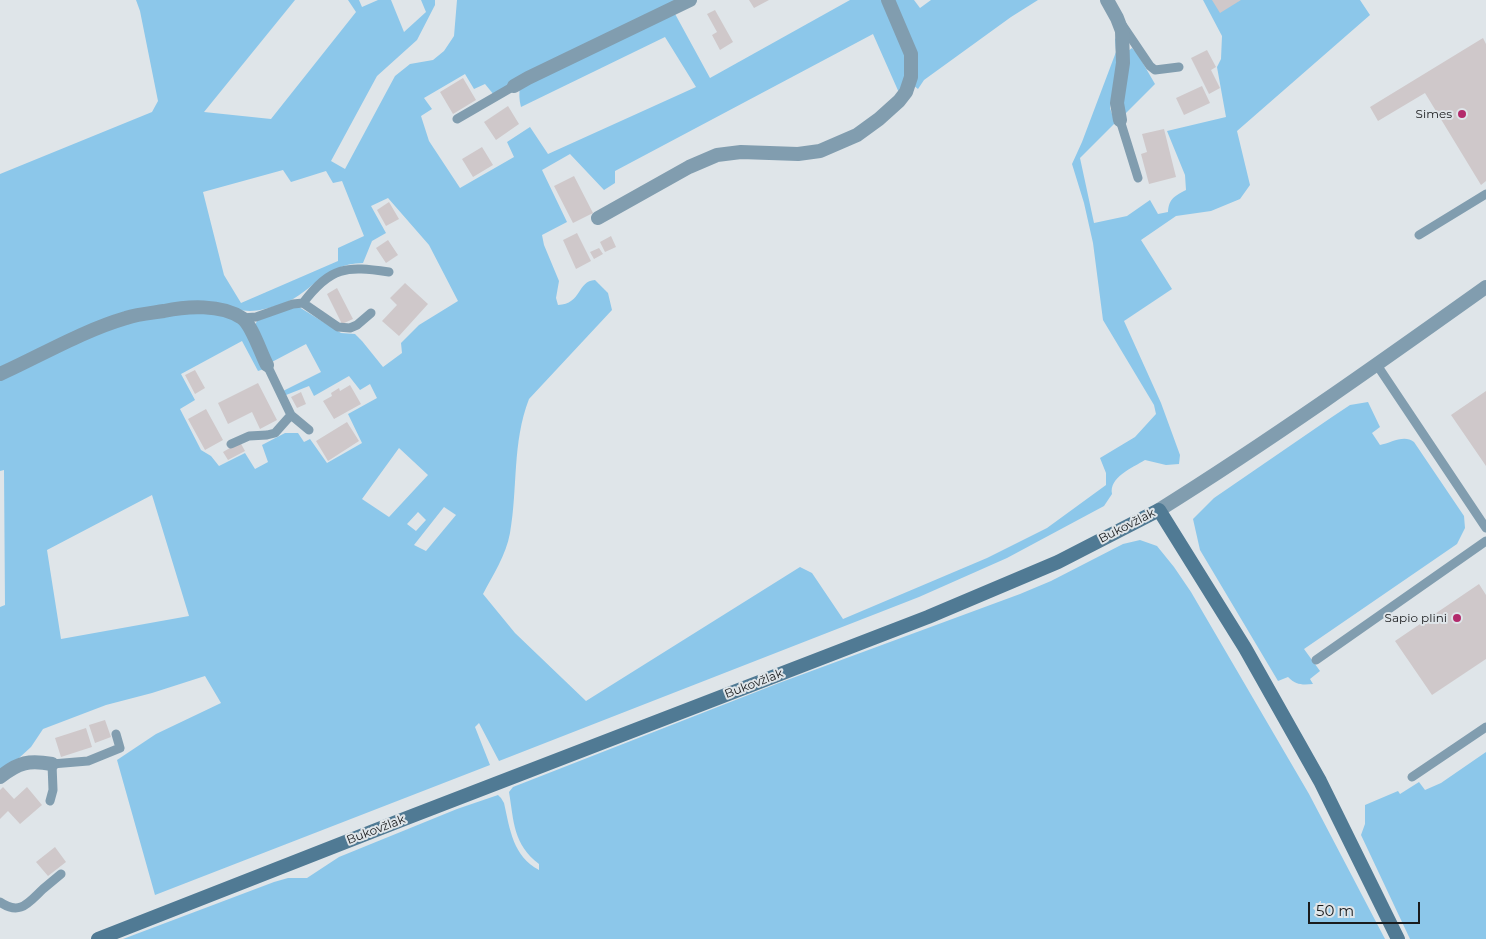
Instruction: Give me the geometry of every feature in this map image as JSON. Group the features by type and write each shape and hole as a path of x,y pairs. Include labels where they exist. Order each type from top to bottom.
{"main road":[{"name":"Bukovžlak","path":"98,939 928,616 1058,562 1159,510"},
{"path":"1159,510 1245,648 1320,781 1398,939"}],"street":[{"path":"514,86 690,0"},
{"path":"598,218 689,167 717,155 741,152 798,154 820,151 857,135 879,119 906,92 911,77 911,54 888,0"},
{"path":"1107,0 1122,31 1123,64 1116,103 1120,120"},
{"name":"Bukovžlak","path":"1159,510 1225,468 1377,365 1486,287"},
{"path":"0,374 103,325 128,317 180,308 199,307 214,308 242,318 247,323 266,365"},
{"path":"0,777 22,763 35,761 52,764"}],"lane":[{"path":"1117,18 1150,66 1155,70 1179,67"},
{"path":"457,119 514,86"},
{"path":"1120,120 1138,178"},
{"path":"1419,235 1486,194"},
{"path":"303,303 324,280 345,269 360,268 389,272"},
{"path":"242,318 303,303 338,327 350,328 357,325 371,313"},
{"path":"266,365 290,415 309,430"},
{"path":"1377,365 1486,528"},
{"path":"231,444 249,436 275,433 290,415"},
{"path":"1316,660 1486,541"},
{"path":"1412,777 1486,727"},
{"path":"50,801 53,790 52,764 88,761 120,748 116,734"},
{"path":"0,902 9,908 20,908 32,901 61,874"}],"shaded area":[{"path":"136,0 295,0 204,112 271,119 356,12 348,0 359,0 362,7 378,0 391,0 404,32 426,12 421,0 435,0 435,5 417,40 377,76 331,161 345,169 395,76 410,64 433,60 444,51 454,36 457,0 681,0 530,73 494,95 485,84 474,89 465,74 424,98 432,109 421,116 429,141 460,188 514,157 507,142 530,127 548,154 696,87 665,37 521,107 520,86 674,12 710,78 850,0 885,0 908,59 907,83 900,95 873,34 615,171 615,183 604,190 570,154 542,170 567,222 542,235 544,245 559,281 556,298 558,305 571,301 585,284 595,280 608,293 612,310 529,399 520,432 510,533 499,565 483,594 515,633 586,701 800,567 812,573 843,619 987,558 1047,528 1106,485 1106,473 1100,458 1135,437 1156,414 1154,405 1103,320 1093,243 1084,203 1072,164 1116,52 1115,39 1118,36 1120,62 1110,108 1115,123 1080,158 1094,223 1127,216 1150,200 1158,214 1168,212 1173,198 1186,190 1185,175 1167,131 1226,117 1217,67 1221,59 1222,36 1203,0 1360,0 1370,15 1237,131 1250,185 1240,199 1211,211 1176,216 1141,240 1172,289 1124,321 1161,403 1180,455 1179,464 1166,465 1145,460 1118,478 1112,488 1112,494 1104,506 1007,558 919,597 499,761 479,723 475,727 490,765 155,895 117,760 156,734 221,703 205,676 106,705 43,729 31,747 19,758 0,769 0,607 5,605 4,470 0,471 0,378 92,332 120,323 155,315 194,311 228,315 243,324 264,369 258,371 242,341 181,374 195,400 180,409 201,450 211,456 219,466 245,453 255,469 268,462 262,445 285,433 298,433 304,442 310,439 327,463 362,443 348,414 377,398 370,384 360,390 349,376 314,396 309,386 286,395 283,391 321,372 306,344 270,363 254,327 257,321 290,307 299,307 341,333 355,334 383,367 402,353 401,343 419,325 458,301 429,245 388,198 371,206 386,233 372,241 363,263 349,264 337,268 288,302 253,311 219,305 182,304 134,311 110,318 65,337 0,370 0,174 152,112 158,101 140,11","holes":["283,170 291,182 326,171 333,183 342,181 364,236 338,248 338,261 241,303 224,275 203,192","399,448 428,475 389,517 362,499","152,495 189,616 61,639 47,550","444,507 456,515 426,551 414,545","418,512 426,520 416,531 407,524"]},
{"path":"890,0 914,0 920,8 931,0 1038,0 1011,17 924,80 918,89 913,85"},
{"path":"1132,48 1137,53 1155,84 1124,115 1120,100 1128,51"},
{"path":"1368,402 1380,427 1372,433 1380,445 1402,439 1414,442 1464,516 1465,528 1457,544 1304,649 1320,671 1310,679 1313,684 1299,684 1288,677 1278,681 1200,550 1193,519 1214,498 1332,417 1350,405"},
{"path":"1140,540 1157,546 1191,592 1309,794 1385,939 123,939 274,882 288,878 307,878 339,857 457,809 498,795 504,803 511,832 518,850 530,864 539,870 539,864 524,849 516,832 509,792 513,787 779,683 1020,594 1051,581 1123,544"},
{"path":"1486,752 1486,939 1410,939 1361,835 1365,824 1365,805 1398,791 1400,794 1419,782 1425,790 1441,783"}],"building":[{"path":"749,0 769,0 754,8"},
{"path":"1212,0 1241,0 1220,13"},
{"path":"715,10 733,42 720,50 712,35 717,32 707,14"},
{"name":"Simes","path":"1483,38 1486,44 1486,181 1481,185 1425,93 1378,121 1370,107"},
{"path":"1207,50 1216,67 1211,70 1220,88 1209,94 1191,58"},
{"path":"463,78 476,100 453,114 440,92"},
{"path":"1202,86 1210,103 1184,115 1176,98"},
{"path":"508,106 519,124 496,140 484,122"},
{"path":"1164,129 1176,177 1149,184 1141,154 1147,152 1142,134"},
{"path":"482,147 493,165 473,177 462,159"},
{"path":"574,176 593,213 573,223 554,186"},
{"path":"389,202 399,219 386,226 377,210"},
{"path":"577,233 591,261 576,269 563,240"},
{"path":"611,236 616,247 605,252 600,242"},
{"path":"388,240 398,255 386,263 376,248"},
{"path":"599,248 603,254 594,259 590,252"},
{"path":"405,283 428,304 399,336 382,321 397,305 390,298"},
{"path":"337,288 353,319 342,324 327,294"},
{"path":"195,370 205,388 195,394 185,375"},
{"path":"258,383 277,420 260,429 252,412 228,424 218,403"},
{"path":"350,385 361,404 334,419 323,401 332,396 331,393 339,388 340,391"},
{"path":"1486,391 1486,466 1451,415"},
{"path":"301,392 306,404 297,408 291,397"},
{"path":"206,409 223,440 205,450 188,419"},
{"path":"347,422 359,441 328,461 316,441"},
{"path":"240,442 245,451 228,460 223,452"},
{"name":"Sapio plini","path":"1479,584 1486,595 1486,659 1432,695 1395,641"},
{"path":"105,720 111,737 95,743 89,725"},
{"path":"86,728 92,747 61,757 55,738"},
{"path":"3,787 14,799 27,787 42,805 20,824 8,811 0,819 0,790"},
{"path":"55,847 66,862 48,876 36,862"}],"place":[{"name":"Simes","path":"1462,114"},
{"name":"Sapio plini","path":"1457,618"}]}
